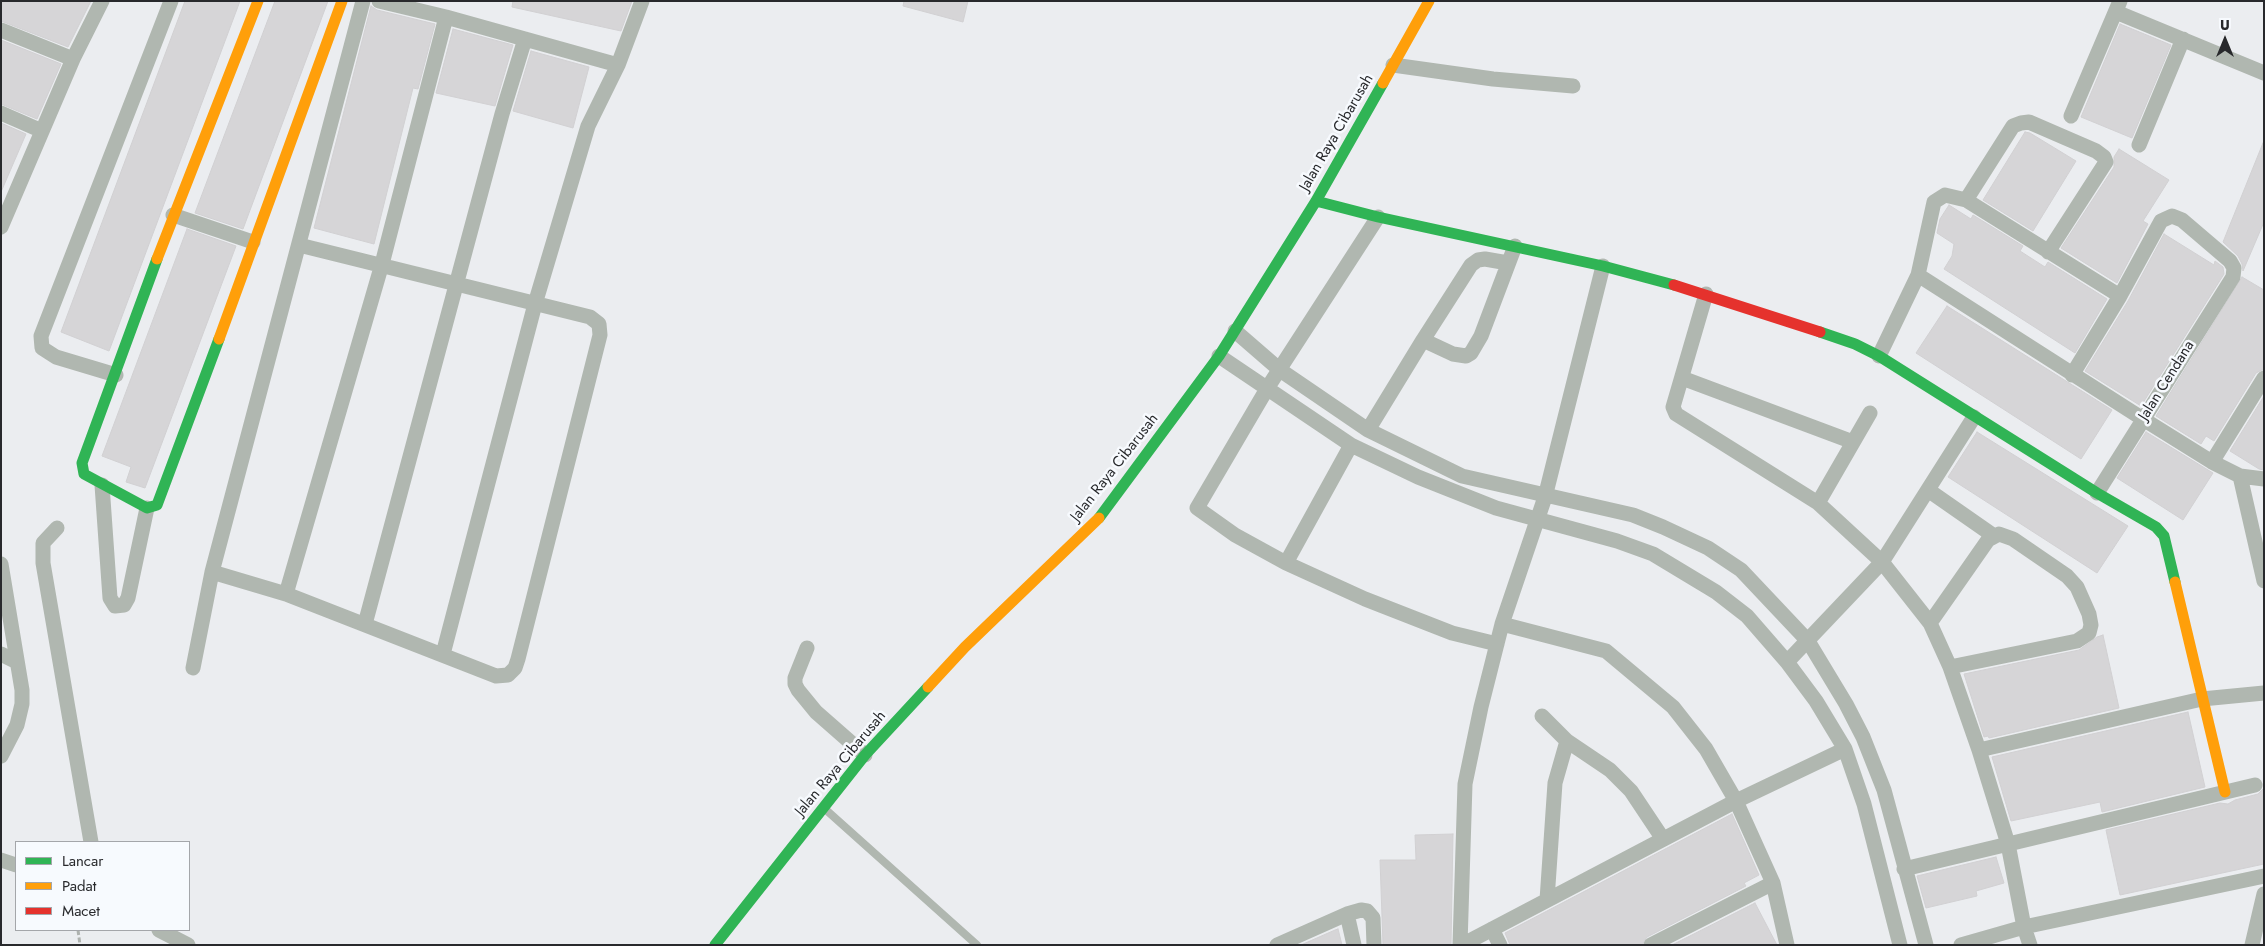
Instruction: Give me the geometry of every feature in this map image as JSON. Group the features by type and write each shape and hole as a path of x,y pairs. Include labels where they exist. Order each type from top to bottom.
{"street":[{"path":"1,226 6,204 102,1"},
{"path":"116,376 56,357 42,348 41,336 171,1"},
{"path":"258,1 173,215 116,376 82,463 84,474 147,508 157,505 160,500 342,1"},
{"path":"193,668 212,572 363,1"},
{"path":"379,1 446,17 618,65"},
{"path":"444,654 535,304 588,126 618,65 642,1"},
{"name":"Jalan Raya Cibarusah","path":"716,945 865,755 965,647 1099,518 1219,356 1235,331 1316,201 1429,1"},
{"path":"2072,116 2118,7 2183,39 2264,73"},
{"path":"286,594 382,264 446,17"},
{"path":"1,30 73,59"},
{"path":"365,624 502,114 525,39"},
{"path":"2139,145 2183,39"},
{"path":"1393,65 1493,79 1573,86"},
{"path":"1,114 42,131"},
{"path":"1966,200 2014,126 2021,123 2029,122 2096,151 2104,157 2106,162 2048,252"},
{"path":"1879,356 1918,274 1934,202 1945,195 1966,200 2120,296 2072,375"},
{"path":"1316,201 1378,217 1603,266 1706,294 1855,344 1879,356 2097,493 2156,527 2164,536 2225,792"},
{"path":"173,215 253,242"},
{"name":"Jalan Cendana","path":"2097,493 2233,277 2234,268 2230,261 2182,220 2172,216 2161,221 2120,296"},
{"path":"1378,217 1268,388 1197,508 1235,535 1286,563 1365,599 1452,633 1497,644"},
{"path":"212,572 286,594 444,654 496,676 508,675 515,668 518,659 600,335 599,324 596,319 382,264 298,245"},
{"path":"1423,340 1454,354 1466,356 1472,353 1481,336 1515,246"},
{"path":"1368,430 1471,265 1485,259 1508,263"},
{"path":"1603,266 1545,497 1502,624 1480,707 1465,784 1461,945 1736,801 1844,749"},
{"path":"1918,274 2072,375 2212,462 2240,476 2264,479"},
{"path":"1706,294 1674,407 1676,414 1818,503 1882,562 1930,623 1950,667 1979,750 2008,844 2024,928 2030,945"},
{"path":"1235,331 1280,370 1368,430 1462,476 1545,497 1633,516 1663,527 1708,548 1741,570 1808,640 1846,704 1884,790 1926,945"},
{"path":"1219,356 1351,445 1418,477 1496,508 1617,541 1653,554 1716,592 1746,616 1787,662 1816,701 1844,749 1864,804 1900,945"},
{"path":"1682,378 1853,442"},
{"path":"2212,462 2264,378"},
{"path":"1818,503 1870,413"},
{"path":"1787,662 1882,562 1974,417"},
{"path":"1286,563 1351,445"},
{"path":"2240,476 2260,539 2263,576"},
{"path":"102,485 110,598 116,606 124,605 128,598 147,508"},
{"path":"1928,490 1994,536"},
{"path":"57,528 43,543 43,563 91,841"},
{"path":"1930,623 1988,540 1999,534 2012,539 2067,576 2078,587 2089,614 2091,625 2089,633 2077,640 1950,667"},
{"path":"1,564 22,690 22,704 17,725 2,753"},
{"path":"1502,624 1606,651 1673,707 1706,749 1736,801 1773,883 1787,945"},
{"path":"807,648 794,684 816,712 865,755"},
{"path":"1,654 17,662"},
{"path":"1979,750 2202,699 2264,693"},
{"path":"1542,716 1567,740 1610,770 1631,791 1663,839"},
{"path":"1547,900 1555,783 1567,740"},
{"path":"1904,869 2255,785"},
{"path":"1,860 15,866"},
{"path":"1961,945 2024,928 2264,876"},
{"path":"1651,945 1773,883"},
{"path":"2252,945 2264,894"},
{"path":"1277,945 1347,914 1362,910 1371,914 1374,945"},
{"path":"1347,914 1354,945"},
{"path":"1492,929 1500,945"},
{"path":"161,931 188,945"}],"lane":[{"path":"823,807 976,945"}],"path":[{"path":"78,931 80,945"}],"building":[{"path":"1,1 91,1 68,47 1,21"},
{"path":"185,1 240,1 109,351 61,332"},
{"path":"275,1 328,1 243,229 195,213"},
{"path":"513,1 632,1 621,31 512,7"},
{"path":"904,1 968,1 963,22 903,6"},
{"path":"371,6 377,10 435,24 418,89 413,88 374,244 314,228"},
{"path":"2120,24 2171,45 2132,138 2081,117"},
{"path":"453,29 513,45 495,106 436,93"},
{"path":"1,40 61,64 37,119 1,104"},
{"path":"531,51 589,67 573,128 513,111"},
{"path":"1,123 26,134 1,192"},
{"path":"2025,132 2030,133 2076,161 2033,231 1983,200"},
{"path":"2263,143 2264,222 2243,271 2238,256 2223,242"},
{"path":"2119,149 2169,180 2143,221 2148,224 2117,283 2061,248 2114,167 2114,157"},
{"path":"1949,205 1971,219 1973,215 2023,246 2020,251 2045,267 2048,262 2107,299 2075,353 1944,269 1952,256 1954,244 1937,233 1940,219"},
{"path":"187,229 236,246 145,488 126,482 131,467 102,456"},
{"path":"2164,234 2214,265 2215,261 2223,267 2224,274 2141,406 2085,371 2128,301"},
{"path":"2242,277 2264,290 2264,369 2256,373 2214,441 2206,436 2201,444 2156,416"},
{"path":"1947,306 2112,410 2081,459 1916,353"},
{"path":"2264,396 2264,470 2259,469 2230,451"},
{"path":"1977,432 2128,526 2097,573 1948,477"},
{"path":"2146,432 2213,473 2183,520 2117,478"},
{"path":"2103,635 2119,708 1989,738 1988,736 1984,737 1964,674 2079,650"},
{"path":"2188,712 2205,787 2102,812 2100,802 2011,821 1992,757"},
{"path":"2264,788 2264,864 2120,895 2106,830 2220,803 2228,804 2235,800 2258,794"},
{"path":"1732,814 1759,875 1744,883 1746,886 1647,937 1642,945 1510,945 1505,933"},
{"path":"1453,834 1451,945 1383,945 1380,860 1416,860 1415,835"},
{"path":"1996,857 2004,883 1976,891 1977,896 1926,908 1917,876"},
{"path":"1755,903 1777,945 1672,945"},
{"path":"1338,929 1342,945 1301,945 1335,930"}],"traffic: fast":[{"path":"1099,518 1219,356 1316,201 1383,83"},
{"path":"1316,201 1378,217 1603,266 1674,285"},
{"path":"157,259 82,463 84,474 147,508 157,505 219,339"},
{"path":"1820,332 1855,344 1879,356 2097,493 2156,527 2164,536 2175,582"},
{"path":"715,945 865,755 928,687"}],"traffic: slow":[{"path":"157,259 258,1"},
{"path":"219,339 342,1"},
{"path":"1383,83 1429,1"},
{"path":"928,687 965,647 1099,518"},
{"path":"2175,582 2225,792"}],"traffic: jam":[{"path":"1674,285 1820,332"}]}
